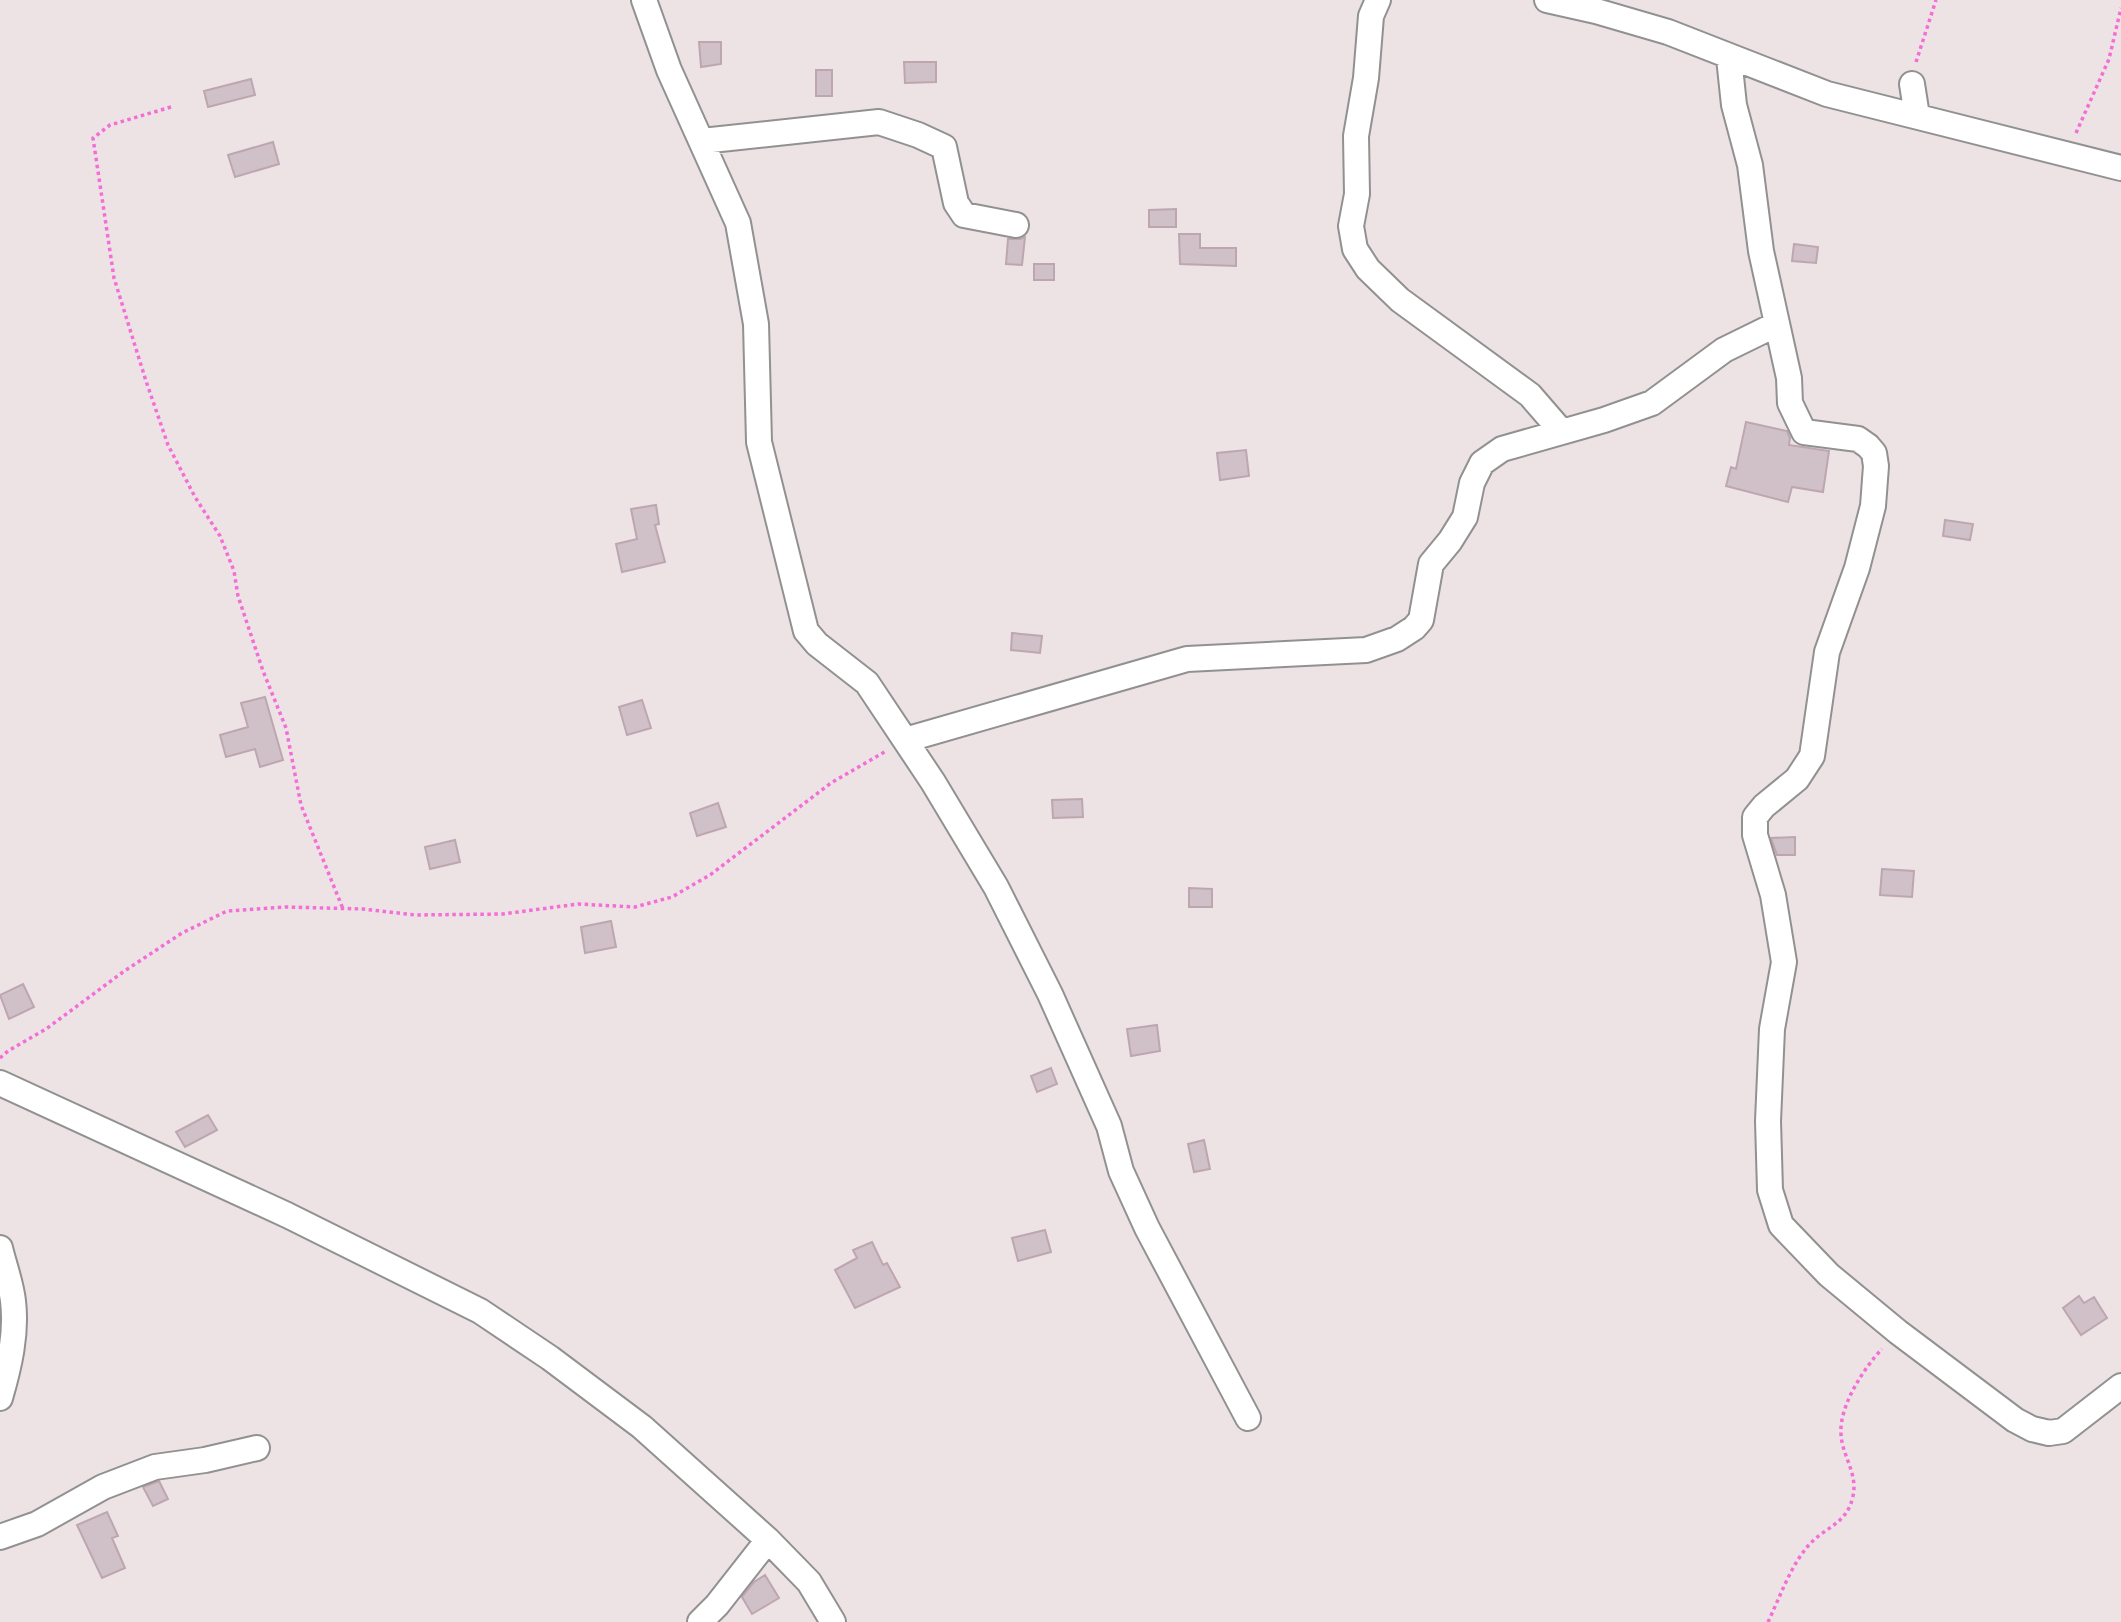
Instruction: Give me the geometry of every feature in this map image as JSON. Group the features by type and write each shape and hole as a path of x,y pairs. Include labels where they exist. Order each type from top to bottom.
{"street":[{"path":"644,0 669,70 738,223 756,324 759,442 806,631 817,644 867,683 933,782 996,887 1050,994 1110,1126 1121,1171 1147,1228 1248,1418"},
{"path":"1378,0 1371,16 1366,78 1356,136 1357,194 1351,226 1355,249 1368,269 1400,300 1530,395 1562,432"},
{"path":"1547,0 1668,32 1827,94 2121,168"},
{"path":"1729,58 1734,105 1749,165 1761,251 1789,378 1790,403 1801,430 1808,434 1858,439 1874,453 1876,466 1873,506 1857,568 1827,652 1812,756 1797,779 1764,806 1755,817 1755,835 1773,895 1784,962 1772,1029 1768,1121 1770,1191 1781,1225 1829,1275 1898,1332 1985,1398 2032,1429 2049,1433 2063,1431 2121,1387"},
{"path":"1912,84 1917,116"},
{"path":"702,141 879,122 918,135 944,148 956,203 964,215 1016,225"},
{"path":"905,740 1187,659 1367,650 1397,639 1421,620 1431,564 1465,517 1472,483 1482,463 1502,449 1653,403 1724,350 1777,324"},
{"path":"0,1083 287,1215 480,1311 550,1358 642,1427 768,1540 809,1582 833,1622"},
{"path":"0,1248 13,1300 14,1324 8,1370 0,1398"},
{"path":"0,1538 37,1524 103,1487 155,1466 205,1460 257,1448"},
{"path":"700,1622 768,1540"}],"path":[{"path":"1912,84 1918,51 1935,0"},
{"path":"2066,154 2109,59 2121,8"},
{"path":"171,107 110,125 93,138 114,278 168,444 195,497 220,536 234,571 238,596 263,671 286,728 301,805 343,909"},
{"path":"0,1058 46,1029 123,972 182,933 227,911 286,907 415,915 503,914 578,904 635,907 672,897 710,875 831,783 905,740"},
{"path":"1768,1622 1808,1545 1842,1520 1853,1499 1855,1479 1841,1433 1847,1404 1868,1364 1898,1332"}],"building":[{"path":"699,42 721,42 721,64 701,67"},
{"path":"904,62 936,62 936,82 905,83"},
{"path":"816,70 832,70 832,96 816,96"},
{"path":"251,79 255,95 208,107 204,91"},
{"path":"273,142 279,164 235,177 228,155"},
{"path":"1176,209 1176,227 1149,227 1149,210"},
{"path":"1179,234 1200,234 1200,248 1236,248 1236,266 1180,264"},
{"path":"1025,237 1022,265 1006,264 1008,239"},
{"path":"1794,244 1818,247 1816,263 1792,261"},
{"path":"1034,264 1054,264 1054,280 1034,280"},
{"path":"1746,422 1787,431 1789,445 1829,451 1823,492 1792,487 1788,502 1726,486 1731,467 1736,469"},
{"path":"1246,450 1249,476 1220,480 1217,453"},
{"path":"656,505 659,524 655,525 665,562 622,572 616,544 637,539 631,509"},
{"path":"1945,520 1973,524 1970,540 1943,536"},
{"path":"1012,633 1042,636 1040,653 1011,650"},
{"path":"265,697 283,760 260,767 255,749 226,757 220,735 248,727 241,703"},
{"path":"642,700 651,728 627,735 619,707"},
{"path":"1082,799 1083,817 1053,818 1052,800"},
{"path":"718,803 726,827 697,836 690,813"},
{"path":"1795,837 1795,855 1777,855 1771,838"},
{"path":"455,840 460,862 430,869 425,847"},
{"path":"1882,869 1914,871 1912,897 1880,895"},
{"path":"1189,888 1212,889 1212,907 1189,907"},
{"path":"611,921 616,947 585,953 581,927"},
{"path":"23,984 34,1007 9,1019 0,995"},
{"path":"1157,1025 1160,1051 1131,1056 1127,1029"},
{"path":"1051,1068 1057,1084 1037,1092 1031,1076"},
{"path":"208,1115 217,1130 185,1147 176,1132"},
{"path":"1204,1140 1210,1169 1194,1172 1188,1144"},
{"path":"1045,1230 1051,1252 1018,1261 1012,1238"},
{"path":"872,1242 883,1265 887,1263 900,1287 855,1308 835,1270 857,1258 853,1250"},
{"path":"2079,1296 2084,1303 2094,1297 2107,1318 2081,1335 2063,1308"},
{"path":"159,1481 168,1499 153,1506 143,1487"},
{"path":"107,1512 118,1536 112,1538 125,1568 102,1578 77,1525"},
{"path":"765,1575 779,1598 752,1614 742,1597 754,1582"}]}
